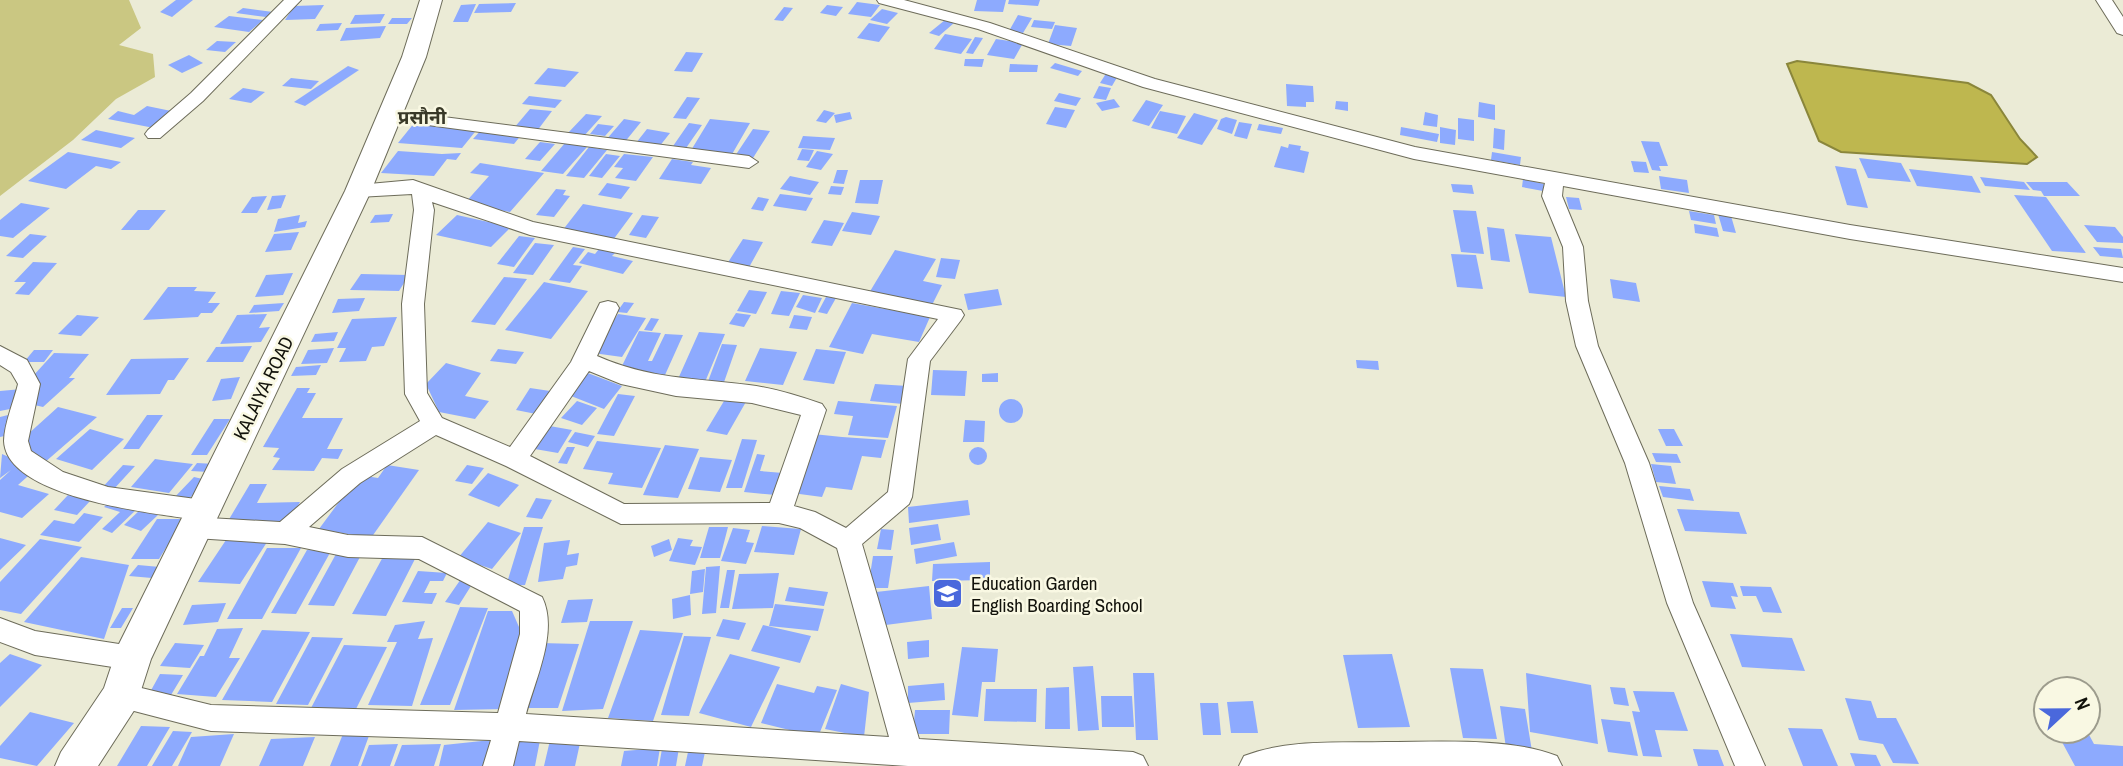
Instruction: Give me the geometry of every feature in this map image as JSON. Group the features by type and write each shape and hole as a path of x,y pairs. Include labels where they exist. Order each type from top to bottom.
{"main road":[{"name":"KALAIYA ROAD","path":"75,766 121,696 132,658 358,191 414,57 430,0"}],"street":[{"path":"154,134 197,97 293,0"},
{"path":"886,0 984,26 1149,83 1414,153 1850,232 2123,275"},
{"path":"2104,0 2123,30"},
{"path":"389,115 749,162"},
{"path":"1555,179 1552,196 1573,247 1577,301 1587,346 1637,463 1680,603 1750,766"},
{"path":"358,191 413,186 530,228 953,315 919,359 900,497 848,541"},
{"path":"421,191 424,210 413,304 416,394 434,424 515,459 621,514 779,513 806,519 848,541 908,751"},
{"path":"515,459 584,359 601,329 608,308"},
{"path":"0,354 19,366 29,384 8,446 54,479 108,497 199,519 348,546 422,548 533,604 534,635 498,766"},
{"path":"584,359 621,376 676,387 752,394 814,410 779,513"},
{"path":"285,533 351,476 434,424"},
{"path":"0,630 35,643 132,658"},
{"path":"121,696 211,718 509,727 863,757 908,751 1133,766"},
{"path":"1254,766 1283,759 1409,756 1508,758 1547,766"}],"shaded area":[{"path":"0,0 129,0 141,28 119,45 153,54 155,77 116,99 73,140 0,196"},
{"path":"1797,61 1968,83 1991,95 2020,139 2037,157 2027,164 1841,152 1819,141 1787,64"}],"building":[{"path":"176,0 193,0 172,17 160,12"},
{"path":"977,0 1006,0 1003,12 974,11"},
{"path":"1009,0 1040,0 1038,6 1008,4"},
{"path":"857,2 880,5 871,17 848,14"},
{"path":"516,3 511,12 474,13 479,4"},
{"path":"476,4 468,22 453,22 461,5"},
{"path":"324,5 315,19 285,20 294,6"},
{"path":"827,5 843,7 836,16 820,13"},
{"path":"784,7 793,8 783,21 774,20"},
{"path":"243,8 273,12 266,17 236,13"},
{"path":"882,9 898,13 887,24 870,20"},
{"path":"385,14 380,23 350,24 355,15"},
{"path":"1018,15 1032,18 1023,33 1009,31"},
{"path":"229,16 263,20 249,32 214,27"},
{"path":"392,18 412,18 407,24 388,24"},
{"path":"945,20 954,23 939,36 929,33"},
{"path":"1034,20 1055,22 1052,29 1031,27"},
{"path":"342,23 338,30 316,31 320,24"},
{"path":"869,23 890,27 879,42 857,38"},
{"path":"1055,25 1077,28 1071,46 1048,44"},
{"path":"386,26 380,38 340,41 346,28"},
{"path":"945,34 972,39 961,54 934,49"},
{"path":"975,37 983,38 973,54 966,53"},
{"path":"996,39 1023,43 1014,59 987,55"},
{"path":"217,41 236,42 225,52 206,50"},
{"path":"686,52 703,53 692,72 674,71"},
{"path":"189,55 203,63 182,73 168,65"},
{"path":"965,59 984,59 982,67 964,66"},
{"path":"1055,63 1082,71 1078,76 1050,68"},
{"path":"1010,64 1038,65 1037,72 1009,72"},
{"path":"348,66 359,70 305,106 294,102"},
{"path":"548,68 579,72 565,87 534,84"},
{"path":"1107,72 1119,74 1112,86 1100,83"},
{"path":"291,78 319,81 311,89 282,86"},
{"path":"1286,84 1313,86 1314,102 1306,102 1306,107 1287,106"},
{"path":"1099,86 1111,88 1106,100 1093,98"},
{"path":"243,88 265,92 251,103 229,99"},
{"path":"1059,93 1081,98 1076,106 1054,101"},
{"path":"529,96 562,100 555,108 522,104"},
{"path":"687,97 700,98 686,119 673,118"},
{"path":"1114,99 1120,107 1102,111 1096,103"},
{"path":"1146,100 1163,105 1149,126 1132,121"},
{"path":"1336,101 1348,102 1348,111 1335,109"},
{"path":"1479,102 1495,105 1495,120 1478,117"},
{"path":"147,106 176,112 154,128 108,119 118,111 134,115"},
{"path":"1055,107 1075,110 1066,128 1046,124"},
{"path":"530,109 552,111 537,131 514,128"},
{"path":"824,110 835,113 826,123 816,121"},
{"path":"1160,111 1186,116 1177,134 1151,128"},
{"path":"850,112 852,119 836,123 834,115"},
{"path":"1425,112 1438,115 1437,127 1423,125"},
{"path":"1194,113 1218,120 1202,145 1177,138"},
{"path":"586,114 602,116 583,137 567,134"},
{"path":"1226,117 1237,120 1232,134 1217,129 1221,119"},
{"path":"1458,118 1474,120 1474,141 1458,139"},
{"path":"624,119 641,122 624,143 606,140"},
{"path":"710,119 750,123 731,156 690,152"},
{"path":"415,122 479,127 462,148 398,143"},
{"path":"1239,122 1252,124 1247,139 1234,136"},
{"path":"689,123 702,125 684,151 671,149"},
{"path":"598,124 614,126 605,136 590,134"},
{"path":"1259,124 1283,128 1281,134 1257,130"},
{"path":"1401,127 1439,134 1437,142 1400,135"},
{"path":"1440,127 1456,130 1455,145 1440,143"},
{"path":"1494,128 1505,130 1504,150 1493,148"},
{"path":"482,129 522,134 514,144 473,139"},
{"path":"647,129 670,133 659,147 636,143"},
{"path":"753,129 770,131 753,158 735,156"},
{"path":"96,130 135,138 121,148 81,140"},
{"path":"803,136 835,138 830,150 798,148"},
{"path":"1641,141 1659,142 1668,166 1659,166 1661,171 1652,170"},
{"path":"540,142 555,144 540,161 525,159"},
{"path":"565,143 587,147 563,174 541,171"},
{"path":"1289,144 1301,146 1300,150 1309,152 1304,173 1274,167 1281,146 1288,148"},
{"path":"589,147 607,150 584,178 566,176"},
{"path":"802,149 814,150 809,161 797,160"},
{"path":"398,151 461,153 456,160 447,159 434,176 381,173"},
{"path":"817,151 833,154 821,170 806,167"},
{"path":"68,152 121,162 111,169 96,166 66,189 28,181"},
{"path":"1492,152 1521,157 1520,165 1491,160"},
{"path":"606,154 620,156 602,178 589,176"},
{"path":"624,154 653,157 636,181 615,178 623,168 614,167"},
{"path":"1859,158 1901,163 1911,182 1868,178"},
{"path":"672,159 711,168 701,184 659,179"},
{"path":"1631,161 1646,162 1649,173 1634,172"},
{"path":"480,163 544,173 510,212 464,204 489,176 470,173"},
{"path":"1835,166 1856,169 1868,208 1847,205"},
{"path":"1909,169 1972,176 1981,193 1917,186"},
{"path":"837,170 848,170 844,184 833,183"},
{"path":"790,176 819,182 810,195 780,189"},
{"path":"1659,176 1687,180 1689,193 1661,189"},
{"path":"1980,177 2024,182 2030,190 1985,186"},
{"path":"1523,179 1544,184 1543,191 1522,187"},
{"path":"860,180 883,180 878,204 855,203"},
{"path":"2026,182 2067,182 2080,196 2044,196 2041,191 2033,190"},
{"path":"607,183 630,187 621,199 598,195"},
{"path":"1451,184 1472,185 1474,194 1453,192"},
{"path":"831,186 844,187 841,195 828,194"},
{"path":"556,189 566,190 563,195 570,196 554,217 536,215"},
{"path":"780,194 813,198 806,211 773,206"},
{"path":"286,195 281,208 267,210 272,196"},
{"path":"2014,195 2046,197 2086,253 2052,251"},
{"path":"267,196 257,213 241,213 252,197"},
{"path":"758,197 769,199 763,211 751,209"},
{"path":"1566,197 1579,198 1582,210 1569,209"},
{"path":"21,203 50,208 13,238 0,236 0,220"},
{"path":"583,204 633,213 613,240 562,231"},
{"path":"138,210 166,210 149,230 121,230"},
{"path":"1453,210 1476,211 1484,254 1461,252"},
{"path":"1689,211 1714,215 1716,224 1691,220"},
{"path":"852,212 880,216 871,235 842,231"},
{"path":"393,214 389,222 370,223 375,215"},
{"path":"1718,214 1731,216 1736,233 1723,231"},
{"path":"300,215 298,223 307,221 305,227 274,232 278,219"},
{"path":"457,215 511,227 491,247 436,235"},
{"path":"642,215 659,217 646,238 629,235"},
{"path":"824,220 844,223 832,246 811,243"},
{"path":"1694,224 1717,228 1719,237 1695,233"},
{"path":"2084,225 2115,227 2123,237 2123,243 2097,242"},
{"path":"1487,227 1504,229 1510,262 1491,260"},
{"path":"299,232 291,250 265,252 274,234"},
{"path":"30,234 47,236 23,258 6,256"},
{"path":"1515,234 1551,237 1566,297 1529,293"},
{"path":"519,236 535,238 514,267 497,264"},
{"path":"743,239 763,242 747,271 725,267"},
{"path":"535,243 554,245 533,275 513,273"},
{"path":"573,247 585,249 573,265 582,266 570,283 549,280"},
{"path":"2093,247 2121,249 2123,258 2100,256"},
{"path":"599,249 615,253 612,256 633,261 623,274 579,263 588,252 595,254"},
{"path":"895,250 936,259 923,281 942,285 932,305 869,293"},
{"path":"1451,254 1476,255 1483,289 1457,287"},
{"path":"941,258 960,260 955,279 936,277"},
{"path":"33,262 57,263 29,295 15,294 26,282 14,282"},
{"path":"293,273 283,295 255,297 266,275"},
{"path":"361,274 409,275 399,291 350,290"},
{"path":"504,277 527,279 495,325 471,322"},
{"path":"1610,279 1636,283 1640,302 1613,298"},
{"path":"544,282 588,291 551,339 505,330"},
{"path":"168,287 197,287 194,291 216,292 208,303 220,303 212,313 201,313 198,317 143,320"},
{"path":"998,289 1002,305 968,310 964,294"},
{"path":"749,290 767,292 756,314 737,311"},
{"path":"781,291 800,293 789,316 771,314"},
{"path":"803,295 822,298 815,313 796,307"},
{"path":"826,297 836,298 827,314 818,312"},
{"path":"365,298 359,311 332,313 338,299"},
{"path":"624,302 634,303 627,313 617,312"},
{"path":"284,303 279,311 249,313 254,305"},
{"path":"852,303 930,317 919,342 872,334 863,354 829,347"},
{"path":"736,313 751,315 744,327 729,324"},
{"path":"267,314 259,328 270,327 261,342 220,344 237,315"},
{"path":"618,314 646,318 622,357 593,353"},
{"path":"77,315 99,317 81,336 58,334"},
{"path":"794,315 812,317 807,330 789,328"},
{"path":"397,317 384,346 372,347 366,361 339,362 346,348 337,348 352,319"},
{"path":"651,318 659,319 652,331 644,330"},
{"path":"639,331 661,333 648,361 652,361 665,334 683,335 665,375 620,370"},
{"path":"338,332 334,341 311,342 315,334"},
{"path":"699,332 725,334 705,382 678,379"},
{"path":"722,344 737,345 723,385 707,384"},
{"path":"252,346 243,362 206,362 216,347"},
{"path":"334,348 327,363 301,364 308,350"},
{"path":"760,348 797,352 783,385 745,381"},
{"path":"498,349 524,352 516,364 490,361"},
{"path":"816,349 846,352 834,384 803,380"},
{"path":"34,350 53,350 44,362 24,362"},
{"path":"54,353 89,354 69,378 75,378 43,407 30,404 33,376"},
{"path":"189,358 174,380 168,380 160,394 106,395 131,359"},
{"path":"1356,360 1378,361 1379,370 1357,368"},
{"path":"446,363 481,373 465,396 489,401 475,419 439,412 426,384"},
{"path":"321,365 316,375 291,376 296,367"},
{"path":"933,370 967,371 965,396 931,395"},
{"path":"585,372 622,386 604,409 566,394"},
{"path":"998,373 998,382 982,382 982,374"},
{"path":"240,377 231,399 212,401 221,379"},
{"path":"875,384 908,386 903,404 870,401"},
{"path":"297,388 310,388 307,393 316,393 302,418 343,418 327,449 343,449 338,459 322,458 314,471 272,470 280,458 273,457 279,448 263,447"},
{"path":"530,388 550,391 536,414 516,410"},
{"path":"22,389 10,409 0,411 0,391"},
{"path":"618,394 635,396 614,436 597,434"},
{"path":"727,396 747,400 727,435 706,431"},
{"path":"1011,399 1022,406 1023,411 1016,422 1011,423 1000,416 999,411 1006,400"},
{"path":"577,401 597,408 582,425 561,418"},
{"path":"838,401 897,406 888,438 848,435 853,416 834,414"},
{"path":"58,407 97,417 44,463 31,451 27,435"},
{"path":"16,413 9,435 0,437 0,417"},
{"path":"147,415 163,415 139,449 123,449"},
{"path":"214,419 230,419 207,455 191,455"},
{"path":"965,420 985,421 984,442 963,442"},
{"path":"544,425 572,430 558,453 529,448"},
{"path":"90,429 124,439 92,470 56,459"},
{"path":"1658,429 1674,429 1683,446 1666,446"},
{"path":"575,432 595,436 588,447 568,442"},
{"path":"813,434 886,440 881,458 862,456 852,490 826,487 822,497 792,493"},
{"path":"742,439 757,440 742,488 726,488"},
{"path":"597,441 661,448 642,488 608,484 613,473 583,469"},
{"path":"665,445 699,449 678,498 643,495"},
{"path":"567,447 575,447 567,464 558,463"},
{"path":"974,447 982,447 987,456 985,463 974,465 969,460 969,452"},
{"path":"1652,453 1677,454 1681,463 1656,462"},
{"path":"2,454 36,469 18,485 49,494 22,518 0,512 0,480 11,470 0,478"},
{"path":"757,454 765,455 760,471 783,473 776,495 744,492"},
{"path":"700,457 732,460 720,492 688,489"},
{"path":"155,459 193,464 169,493 131,487"},
{"path":"197,463 215,464 209,472 191,471"},
{"path":"1651,464 1671,466 1676,484 1656,482"},
{"path":"123,465 135,466 113,490 101,489"},
{"path":"387,465 419,470 371,538 319,529 359,475 378,478"},
{"path":"467,465 484,468 472,484 455,481"},
{"path":"488,473 519,485 499,507 468,495"},
{"path":"194,477 207,480 184,504 171,501"},
{"path":"250,484 267,484 257,503 300,502 287,526 225,526"},
{"path":"1659,486 1690,489 1694,501 1663,497"},
{"path":"68,495 91,500 77,515 54,510"},
{"path":"536,498 552,500 542,519 526,517"},
{"path":"111,500 137,509 112,533 102,529 120,512 104,507"},
{"path":"968,500 970,515 909,523 908,507"},
{"path":"141,509 158,515 141,531 124,525"},
{"path":"1677,509 1739,512 1747,534 1685,531"},
{"path":"84,513 103,517 79,542 40,535 54,520 74,524"},
{"path":"157,519 184,519 159,559 131,559"},
{"path":"488,522 521,533 492,569 458,558"},
{"path":"938,524 941,540 911,545 909,528"},
{"path":"762,526 801,529 794,555 754,552"},
{"path":"524,527 543,527 525,585 506,586"},
{"path":"709,527 728,527 720,558 700,558"},
{"path":"733,528 750,530 746,542 754,543 746,564 721,561"},
{"path":"881,529 894,530 891,550 877,549"},
{"path":"228,537 269,539 240,584 198,582"},
{"path":"0,538 26,545 0,570"},
{"path":"678,538 693,540 690,546 702,547 695,565 669,561"},
{"path":"40,539 82,547 21,614 0,610 0,582"},
{"path":"669,539 672,550 654,557 651,546"},
{"path":"570,540 567,555 579,553 577,565 566,567 563,579 538,582 544,543"},
{"path":"954,542 957,556 916,564 914,549"},
{"path":"267,548 301,548 262,619 227,619"},
{"path":"307,550 331,551 296,614 271,613"},
{"path":"336,554 361,555 334,606 308,605"},
{"path":"384,555 416,557 386,616 352,614"},
{"path":"873,556 893,556 888,588 868,588"},
{"path":"81,557 129,565 104,639 24,622"},
{"path":"990,562 990,580 932,581 933,564"},
{"path":"138,565 160,567 152,578 129,576"},
{"path":"720,566 716,613 702,614 706,567"},
{"path":"705,569 703,592 690,594 692,571"},
{"path":"727,570 735,570 729,608 720,608"},
{"path":"418,571 447,573 443,581 430,581 424,593 437,593 432,604 402,602"},
{"path":"779,573 773,608 732,609 739,574"},
{"path":"463,576 476,578 459,605 445,602"},
{"path":"1702,581 1733,583 1738,597 1731,596 1736,609 1711,607"},
{"path":"929,586 932,619 878,626 876,592"},
{"path":"1740,586 1771,587 1782,613 1763,612 1756,596 1743,596"},
{"path":"789,587 828,592 824,606 785,601"},
{"path":"690,595 691,615 673,619 672,599"},
{"path":"593,599 587,622 561,623 568,600"},
{"path":"226,603 218,622 183,625 192,605"},
{"path":"775,604 824,609 818,631 769,626"},
{"path":"460,607 488,608 450,705 420,705"},
{"path":"122,608 133,608 121,628 110,628"},
{"path":"488,611 512,611 526,643 505,709 454,710"},
{"path":"723,619 746,623 739,640 716,636"},
{"path":"425,621 418,639 433,638 412,706 368,705 397,642 387,642 395,625"},
{"path":"590,621 633,621 603,709 562,711"},
{"path":"763,625 811,636 800,663 751,651"},
{"path":"243,628 229,658 240,658 216,697 177,694 200,656 204,656 217,629"},
{"path":"262,630 310,632 272,702 222,700"},
{"path":"640,630 683,633 653,721 608,718"},
{"path":"1730,634 1792,638 1805,671 1742,667"},
{"path":"684,636 711,637 689,716 661,715"},
{"path":"312,637 343,638 308,705 276,704"},
{"path":"929,640 929,657 908,659 907,642"},
{"path":"175,643 204,645 190,668 160,666"},
{"path":"540,643 579,644 558,708 519,708"},
{"path":"344,645 387,647 355,711 311,708"},
{"path":"962,647 998,649 995,682 982,682 978,717 952,715"},
{"path":"10,654 42,665 0,707 0,663"},
{"path":"730,654 780,667 751,727 699,713"},
{"path":"1392,654 1410,727 1358,728 1343,655"},
{"path":"1093,666 1099,730 1078,731 1073,667"},
{"path":"1450,668 1483,669 1497,739 1463,738"},
{"path":"1133,673 1154,673 1158,740 1136,740"},
{"path":"1526,673 1591,685 1598,744 1530,732"},
{"path":"160,674 183,675 171,695 149,694"},
{"path":"944,683 945,700 908,703 908,686"},
{"path":"777,684 814,693 817,686 837,690 818,737 761,723"},
{"path":"841,684 869,692 864,737 825,729"},
{"path":"1069,687 1070,729 1045,729 1046,688"},
{"path":"1610,687 1625,688 1629,706 1614,704"},
{"path":"986,689 1037,689 1036,722 984,721"},
{"path":"1633,691 1674,692 1688,731 1655,730 1662,757 1643,756 1632,711 1640,712"},
{"path":"1101,696 1132,696 1134,727 1102,727"},
{"path":"1845,698 1871,701 1877,718 1896,718 1919,764 1893,763 1883,744 1859,740"},
{"path":"1253,701 1258,733 1231,733 1227,702"},
{"path":"1200,703 1218,703 1221,735 1203,735"},
{"path":"1500,706 1525,709 1532,751 1506,748"},
{"path":"915,710 950,710 949,734 913,734"},
{"path":"30,712 74,723 37,766 0,758 0,746"},
{"path":"1601,719 1630,722 1638,756 1608,752"},
{"path":"141,726 170,727 147,766 117,766"},
{"path":"1788,728 1822,729 1838,766 1803,766"},
{"path":"173,731 192,732 172,766 152,766"},
{"path":"370,733 358,766 330,766 343,734"},
{"path":"234,734 220,766 178,766 191,737"},
{"path":"582,734 575,766 544,766 551,736"},
{"path":"541,735 535,766 501,766 507,738"},
{"path":"315,737 303,766 259,766 271,739"},
{"path":"491,740 485,766 439,766 444,745"},
{"path":"680,742 676,766 659,766 663,743"},
{"path":"398,744 390,766 361,766 369,745"},
{"path":"441,744 434,766 394,766 402,745"},
{"path":"2064,745 2123,746 2123,766 2075,766"},
{"path":"660,748 657,766 621,766 624,751"},
{"path":"1693,749 1718,750 1724,766 1698,766"},
{"path":"688,752 705,752 702,766 685,766"},
{"path":"1850,753 1876,755 1881,766 1855,766"}],"place":[{"name":"Education Garden English Boarding School","path":"948,594"}],"district":[{"name":"प्रसौनी","path":"422,117"}]}
